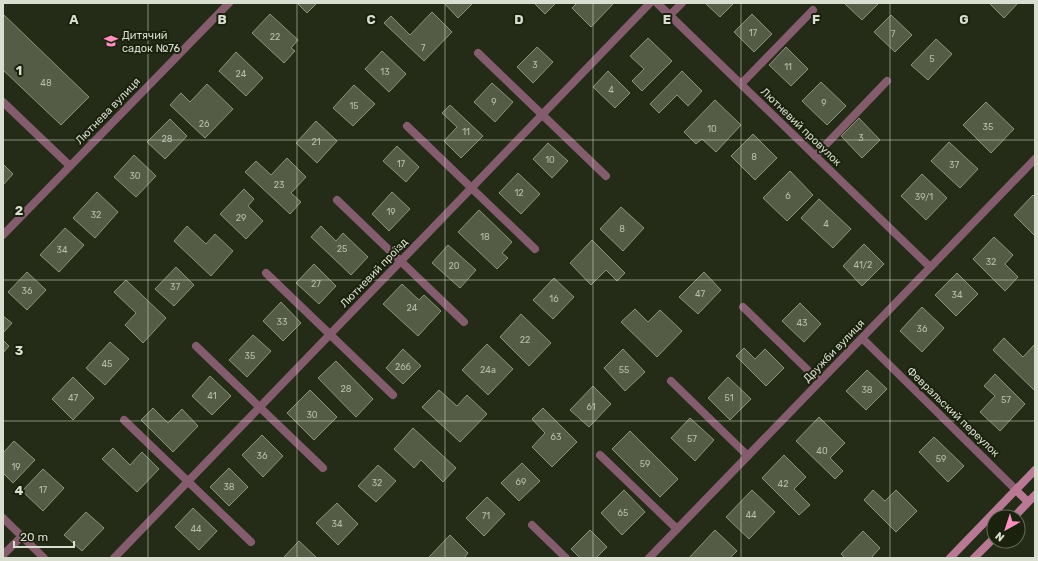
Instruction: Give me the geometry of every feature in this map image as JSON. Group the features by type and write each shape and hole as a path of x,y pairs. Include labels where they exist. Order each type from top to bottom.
{"street":[{"name":"Лютнева вулиця","path":"3,235 229,3"},
{"name":"Лютневий проїзд","path":"114,558 650,3"},
{"name":"Лютневий провулок","path":"657,3 930,267"},
{"path":"670,15 682,3"},
{"path":"741,84 813,10"},
{"path":"478,53 606,176"},
{"path":"815,156 887,81"},
{"path":"3,102 70,166"},
{"path":"408,126 535,249"},
{"name":"Дружби вулиця","path":"649,558 1035,158"},
{"path":"337,200 464,322"},
{"path":"266,273 393,395"},
{"path":"743,307 820,381"},
{"name":"Февральский переулок","path":"862,338 1028,502"},
{"path":"196,346 323,468"},
{"path":"671,381 748,456"},
{"path":"124,420 251,542"},
{"path":"600,455 677,529"},
{"path":"950,558 1035,470"},
{"path":"1021,509 1035,495"},
{"path":"3,518 44,558"},
{"path":"532,525 566,558"},
{"path":"3,555 22,536"},
{"path":"974,558 986,546"}],"building":[{"path":"297,3 317,3 307,13"},
{"path":"444,3 473,3 458,18"},
{"path":"534,3 556,3 545,14"},
{"path":"577,3 614,3 591,27 572,8"},
{"path":"705,3 734,3 720,17"},
{"path":"844,3 879,3 862,20"},
{"path":"989,3 1018,3 1004,18"},
{"path":"432,12 452,32 424,61 384,23 391,16 410,35"},
{"path":"3,14 89,97 61,125 3,70"},
{"path":"270,14 298,40 291,48 295,51 284,63 252,33"},
{"path":"752,14 772,34 754,52 734,32"},
{"path":"891,15 912,35 895,52 874,32"},
{"path":"648,38 672,61 642,91 632,81 644,69 630,56"},
{"path":"936,39 952,54 928,80 911,65"},
{"path":"537,47 553,62 533,83 517,67"},
{"path":"786,47 808,69 791,86 769,65"},
{"path":"382,51 406,74 389,92 365,69"},
{"path":"236,52 263,78 246,96 219,71"},
{"path":"608,71 630,93 615,108 593,87"},
{"path":"682,71 702,91 688,106 677,95 659,113 650,104"},
{"path":"821,82 846,106 827,125 802,101"},
{"path":"492,83 513,102 495,122 474,102"},
{"path":"207,84 233,109 205,138 170,105 181,93 190,102"},
{"path":"354,85 375,104 353,126 333,108"},
{"path":"715,100 741,125 716,152 702,139 696,144 684,132"},
{"path":"986,102 1014,129 991,153 963,125"},
{"path":"450,105 483,136 461,158 444,141 457,127 442,113"},
{"path":"859,118 880,140 862,158 841,136"},
{"path":"170,119 187,136 165,159 147,142"},
{"path":"316,121 337,141 317,163 296,143"},
{"path":"753,134 777,158 755,180 731,156"},
{"path":"949,142 978,169 960,188 931,161"},
{"path":"548,143 568,161 552,178 533,159"},
{"path":"397,146 419,167 406,182 383,161"},
{"path":"134,155 156,176 136,197 114,177"},
{"path":"287,158 306,177 291,193 301,202 290,214 245,172 256,161 271,175"},
{"path":"3,164 13,174 3,185"},
{"path":"790,171 813,195 787,221 763,198"},
{"path":"518,173 540,194 521,214 499,193"},
{"path":"922,174 947,198 926,220 901,196"},
{"path":"244,189 254,199 248,206 263,221 246,239 220,214"},
{"path":"97,192 118,212 95,238 73,218"},
{"path":"392,192 410,209 389,231 372,214"},
{"path":"1033,195 1035,197 1035,236 1014,215"},
{"path":"819,199 851,229 833,248 801,218"},
{"path":"621,207 644,228 623,251 600,229"},
{"path":"479,210 512,242 502,253 508,258 497,269 458,232"},
{"path":"187,226 206,244 215,234 233,251 211,276 174,241"},
{"path":"321,226 336,241 343,233 368,257 351,275 311,237"},
{"path":"65,228 84,245 59,272 40,255"},
{"path":"994,237 1013,255 1005,264 1018,277 1005,291 973,259"},
{"path":"592,240 625,273 617,281 606,270 591,285 570,263"},
{"path":"864,244 884,264 862,286 843,266"},
{"path":"448,245 476,270 460,288 432,263"},
{"path":"314,264 336,286 319,304 296,283"},
{"path":"176,267 194,285 174,306 155,289"},
{"path":"27,272 46,290 27,310 8,292"},
{"path":"704,272 721,290 698,314 679,297"},
{"path":"957,273 978,294 956,316 935,295"},
{"path":"554,278 574,297 553,319 533,300"},
{"path":"126,280 166,318 143,343 125,325 136,313 114,292"},
{"path":"402,284 419,300 424,295 441,311 418,336 383,304"},
{"path":"281,302 301,323 283,341 263,321"},
{"path":"800,303 821,324 804,342 782,321"},
{"path":"922,307 944,328 922,352 900,331"},
{"path":"635,309 648,322 660,310 682,331 657,357 621,322"},
{"path":"521,314 551,343 529,366 500,337"},
{"path":"3,316 12,323 3,333"},
{"path":"253,335 271,351 247,377 229,360"},
{"path":"1004,338 1023,357 1034,345 1035,346 1035,391 993,350"},
{"path":"3,340 9,346 3,353"},
{"path":"110,342 129,359 105,385 86,368"},
{"path":"487,344 513,369 488,395 462,370"},
{"path":"744,348 755,359 765,349 784,368 766,386 736,356"},
{"path":"403,349 421,366 403,384 386,368"},
{"path":"623,349 645,372 625,391 604,368"},
{"path":"336,361 373,399 356,417 318,378"},
{"path":"867,370 887,389 866,410 846,391"},
{"path":"995,374 1025,404 1000,431 980,412 995,396 984,386"},
{"path":"210,376 231,396 212,415 192,396"},
{"path":"73,377 94,398 73,420 52,399"},
{"path":"728,377 751,399 730,420 708,398"},
{"path":"593,386 611,404 589,427 570,410"},
{"path":"310,390 337,417 314,440 287,413"},
{"path":"439,390 457,406 467,395 487,414 460,442 422,407"},
{"path":"153,408 168,423 182,409 198,426 173,452 141,420"},
{"path":"543,408 577,442 552,467 532,447 545,433 532,419"},
{"path":"819,417 845,443 830,458 843,471 835,479 796,441"},
{"path":"690,418 714,440 695,461 671,438"},
{"path":"413,428 456,468 443,482 421,460 414,468 394,449"},
{"path":"630,431 678,479 660,497 612,449"},
{"path":"262,435 283,456 263,477 242,455"},
{"path":"934,437 964,466 948,482 919,452"},
{"path":"14,441 35,460 13,483 3,473 3,453"},
{"path":"113,448 130,465 142,452 159,469 137,492 102,459"},
{"path":"784,455 806,477 794,489 810,505 799,515 762,478"},
{"path":"522,463 540,481 519,501 501,483"},
{"path":"378,465 396,481 376,502 358,486"},
{"path":"229,468 248,487 229,506 210,487"},
{"path":"43,469 64,488 43,511 22,491"},
{"path":"624,490 645,512 622,535 601,513"},
{"path":"752,490 775,512 749,539 726,517"},
{"path":"873,490 885,501 896,490 917,511 896,532 864,500"},
{"path":"487,497 505,514 484,536 466,518"},
{"path":"337,503 358,524 338,545 316,523"},
{"path":"193,508 217,531 199,550 175,527"},
{"path":"86,512 104,528 82,551 64,535"},
{"path":"590,530 607,547 596,558 580,558 571,549"},
{"path":"715,530 737,551 730,558 689,558"},
{"path":"863,531 880,548 871,558 845,558 841,554"},
{"path":"450,535 468,553 464,558 430,558 429,557"},
{"path":"299,541 317,558 283,558"}],"place":[{"name":"Дитячий садок №76","path":"111,41"}]}
